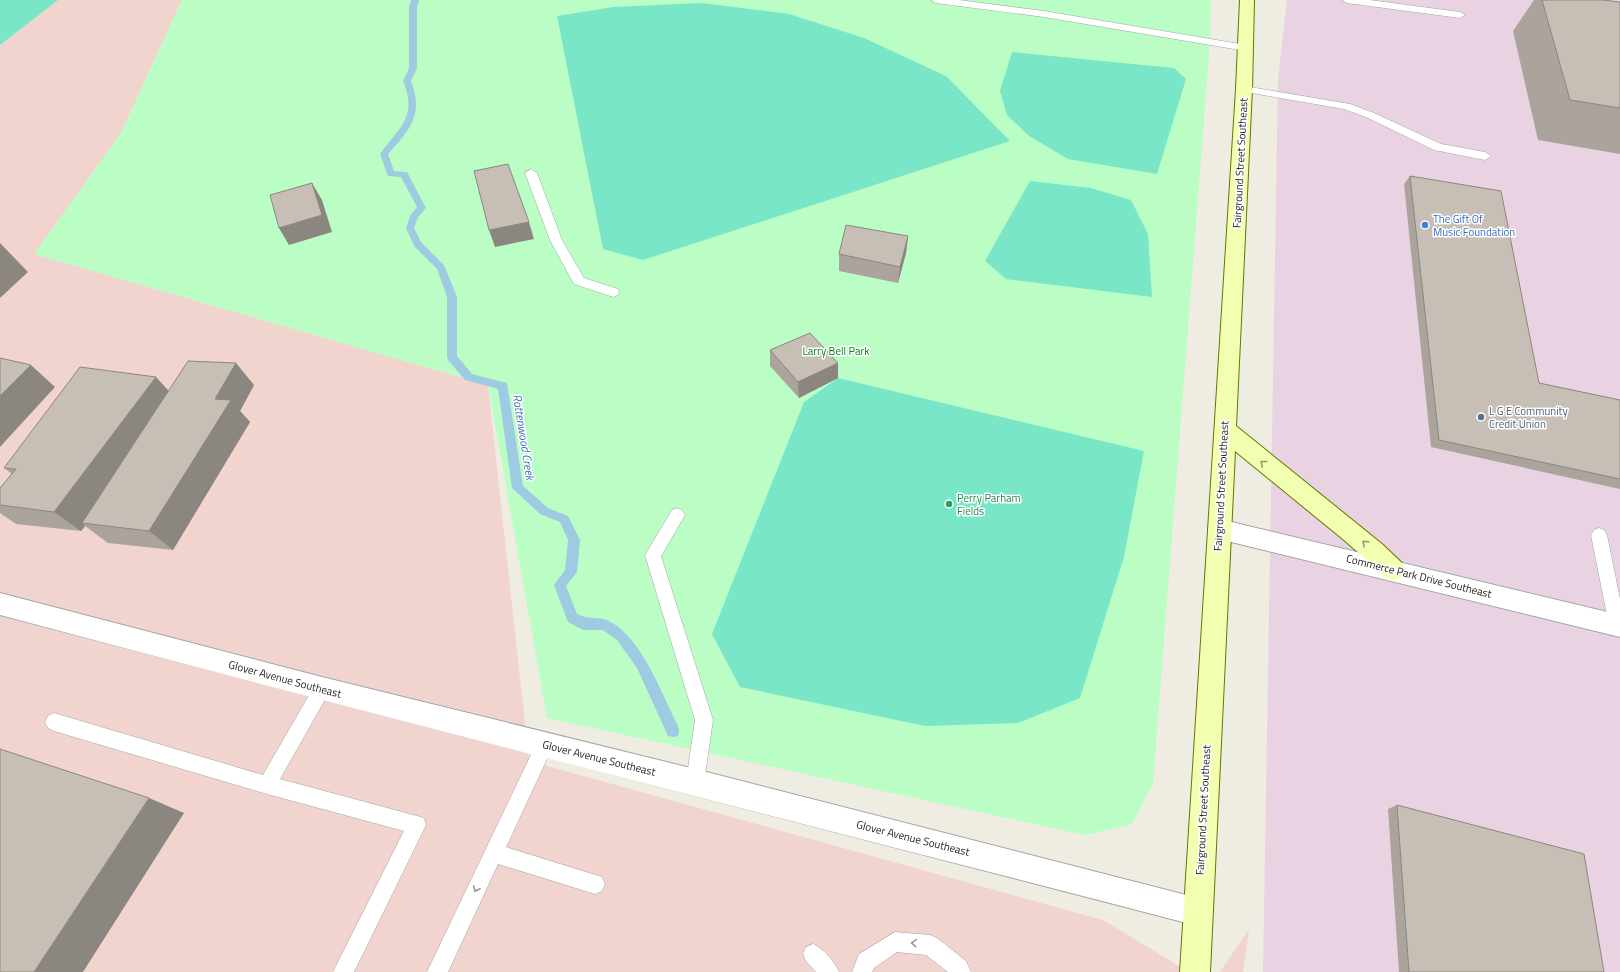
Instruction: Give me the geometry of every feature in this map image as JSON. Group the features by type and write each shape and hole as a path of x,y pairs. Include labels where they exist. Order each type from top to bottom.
{"main road":[{"name":"Fairground Street Southeast","path":"1195,972 1218,529 1244,89 1247,0"},
{"path":"1224,428 1266,465 1361,539 1394,570"}],"street":[{"name":"Commerce Park Drive Southeast","path":"1218,529 1619,625"},
{"name":"Glover Avenue Southeast","path":"0,604 322,689 695,782 1198,912"}],"lane":[{"path":"936,0 1044,14 1246,48"},
{"path":"1022,0 1044,14"},
{"path":"1347,0 1460,16"},
{"path":"1244,89 1346,106 1438,147 1485,156"},
{"path":"531,173 556,240 579,281 612,292"},
{"path":"677,515 653,555 704,720 695,782"},
{"path":"1599,535 1619,625"},
{"path":"267,785 322,689"},
{"path":"54,722 267,785 417,825 343,972"},
{"path":"437,972 545,744"},
{"path":"493,853 595,884"},
{"path":"862,972 866,961 895,942 930,945 960,968 961,972"},
{"path":"813,954 829,972"}],"shaded area":[{"path":"0,0 182,0 121,133 35,254 488,385 529,761 1103,920 1189,972 0,972"},
{"path":"1287,0 1620,0 1620,972 1263,972 1278,79"},
{"path":"1249,929 1243,972 1220,972"}],"green space":[{"path":"0,0 58,0 0,45"},
{"name":"Larry Bell Park","path":"182,0 1211,0 1209,55 1153,783 1132,824 1085,835 547,718 488,385 34,254 121,133"},
{"path":"702,3 789,14 864,38 946,76 1010,141 643,260 603,249 557,16 613,7"},
{"path":"1012,52 1174,68 1186,79 1157,174 1068,159 1029,136 1007,115 1000,91"},
{"path":"1030,181 1091,188 1131,200 1148,234 1152,297 1006,279 985,261"},
{"name":"Perry Parham Fields","path":"838,378 1144,451 1124,557 1080,698 1018,723 925,726 740,687 712,634 804,402"}],"building":[{"path":"1542,0 1603,0 1620,2 1620,108 1570,100"},
{"path":"508,164 529,222 489,230 474,171"},
{"path":"1410,176 1501,191 1539,383 1620,400 1620,479 1439,440"},
{"path":"312,183 322,215 279,228 270,195"},
{"path":"846,225 908,236 900,267 839,254"},
{"path":"810,333 838,363 798,382 770,350"},
{"path":"0,358 31,365 0,396"},
{"path":"188,361 236,363 215,399 231,400 149,531 82,523"},
{"path":"80,367 156,377 54,512 0,505 0,488 16,469 4,468"},
{"path":"0,749 149,798 34,972 0,972"},
{"path":"1397,805 1584,854 1604,972 1409,972"}],"waterway":[{"name":"Rottenwood Creek","path":"415,0 413,7 413,68 407,81 413,97 413,107 404,129 384,154 391,174 404,174 422,208 414,216 410,228 417,244 441,267 452,297 452,357 469,377 503,386 518,488 544,511 564,519 574,540 571,572 560,585 572,618 583,624 605,625 621,636 641,664 673,731"}],"place":[{"name":"The Gift Of Music Foundation","path":"1425,225"},
{"name":"L G E Community Credit Union","path":"1481,417"},
{"name":"Perry Parham Fields","path":"949,504"}]}
